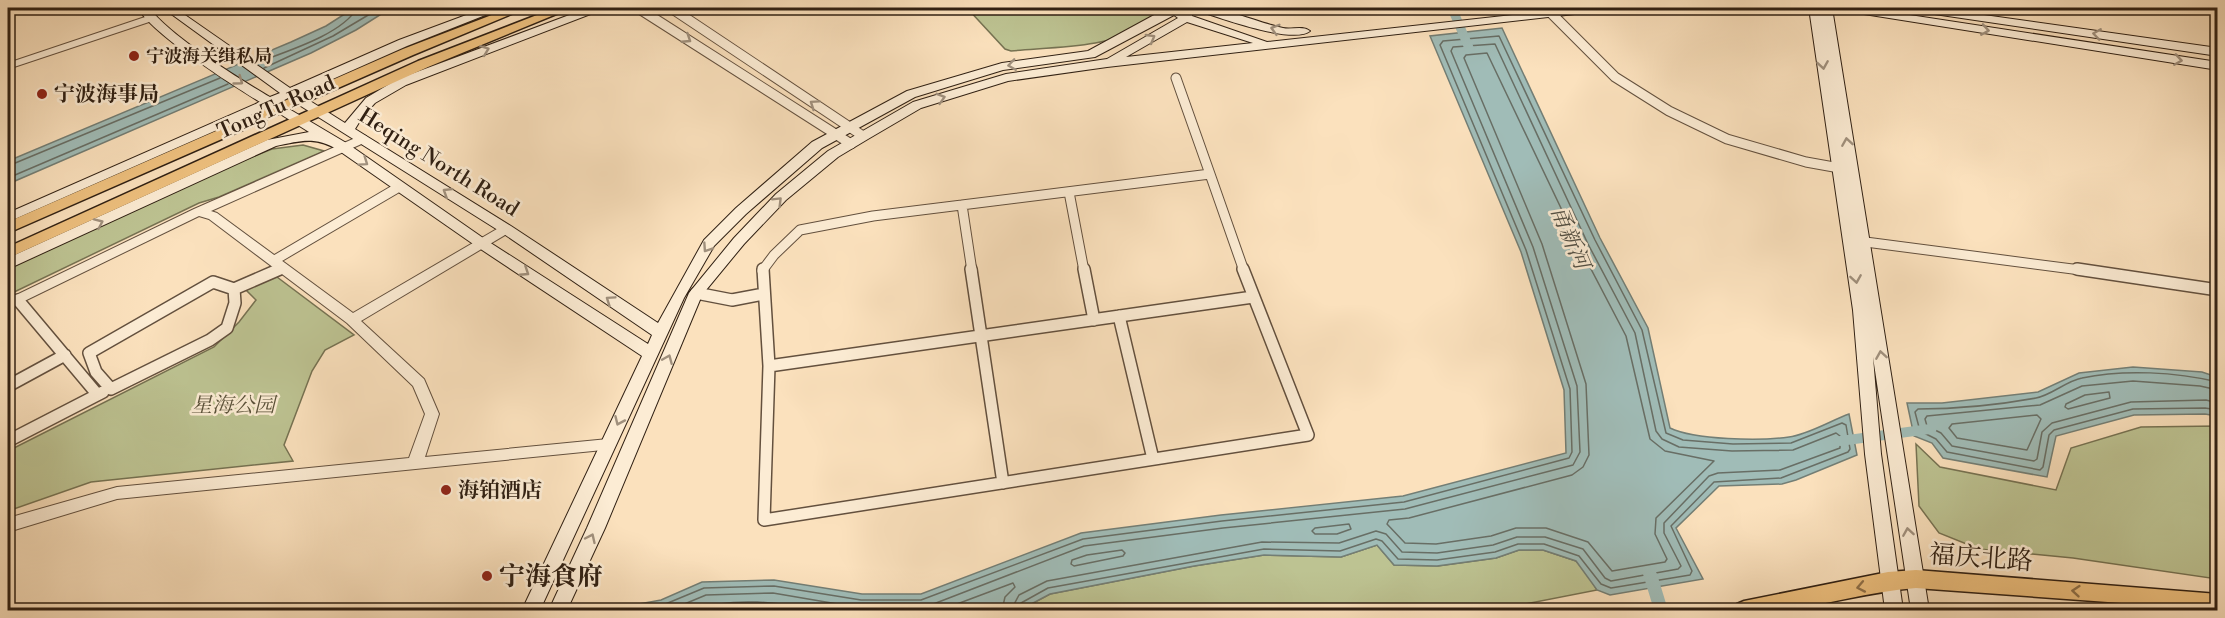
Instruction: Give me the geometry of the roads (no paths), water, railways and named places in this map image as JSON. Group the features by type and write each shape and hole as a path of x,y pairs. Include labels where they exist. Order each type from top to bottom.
{"main road":[{"name":"Heqing North Road","path":"168,8 274,84 506,229 658,332"},
{"name":"TongTu Road","path":"8,228 274,105 489,11 520,8"},
{"name":"TongTu Road","path":"8,253 297,119 423,64 565,8"},
{"path":"348,130 354,118 368,101 402,82 597,8"},
{"path":"1200,8 1285,32 1601,8"},
{"path":"558,610 696,293 739,241 782,197 833,154 917,105 995,81 1107,63 1417,29 1502,15 1525,8"},
{"path":"1814,8 1845,167"},
{"path":"1826,8 1856,240 1890,413 1920,610"},
{"path":"1845,8 2217,66"},
{"path":"1914,8 2217,52"},
{"path":"1107,63 1179,10"},
{"path":"531,610 658,332 709,243 741,211 817,145 911,94 1002,66 1091,54 1179,10 1268,44"},
{"name":"Heqing North Road","path":"147,13 185,45 256,94 343,147 481,243 649,353"},
{"path":"8,218 274,105"},
{"path":"8,264 272,142 308,136 326,137"},
{"path":"1856,240 1869,416 1888,581 1894,610"},
{"name":"福庆北路","path":"1745,610 1888,581 1916,579 2217,603"}],"street":[{"path":"638,8 857,140"},
{"path":"671,8 857,140"},
{"path":"1553,10 1615,77 1669,111 1727,139 1806,162 1845,167"},
{"path":"8,66 147,13"},
{"path":"1176,78 1210,174 1253,297 1308,435 764,520 769,366 762,271 774,255 800,230 873,216 1210,174"},
{"path":"97,394 64,355 13,302 198,212 362,139"},
{"path":"111,389 96,372 89,353 213,282 234,289 278,264 399,187"},
{"path":"1069,192 1094,320"},
{"path":"962,205 1003,483"},
{"path":"198,212 213,216 352,320 419,383 432,414 415,464"},
{"path":"352,320 506,229"},
{"path":"1856,240 2189,284 2217,290"},
{"path":"8,441 97,394 210,340 227,328 235,303 234,289"},
{"path":"696,293 732,300 764,294"},
{"path":"769,366 1253,297"},
{"path":"1119,316 1153,459"},
{"path":"8,386 64,355"},
{"path":"8,525 117,493 608,445"}],"water":[{"path":"354,8 391,8 356,30 311,53 8,184 8,161 291,42 326,26"},
{"path":"1502,28 1600,238 1648,328 1670,428 1711,437 1777,438 1804,433 1849,414 1857,455 1782,484 1719,486 1676,528 1703,579 1610,595 1597,590 1576,561 1543,550 1519,550 1496,558 1437,566 1394,565 1377,545 1341,557 1264,555 1194,566 1050,594 1020,610 606,610 661,600 702,582 774,580 862,594 921,594 1081,533 1221,515 1403,496 1566,453 1564,390 1521,252 1430,36"},
{"path":"2133,367 2202,372 2217,377 2217,416 2205,414 2134,415 2056,436 2047,477 1943,458 1932,443 1914,436 1907,403 1942,403 2038,392 2079,373"}],"waterway":[{"name":"甬新河","path":"1452,8 1469,48"},
{"path":"1840,441 1930,429"},
{"name":"甬新河","path":"1650,574 1661,610"}],"place":[{"name":"宁波海关缉私局","path":"134,56"},
{"name":"宁波海事局","path":"42,94"},
{"name":"海铂酒店","path":"446,490"},
{"name":"宁海食府","path":"487,576"}],"park label":[{"name":"星海公园","path":"233,405"}]}
